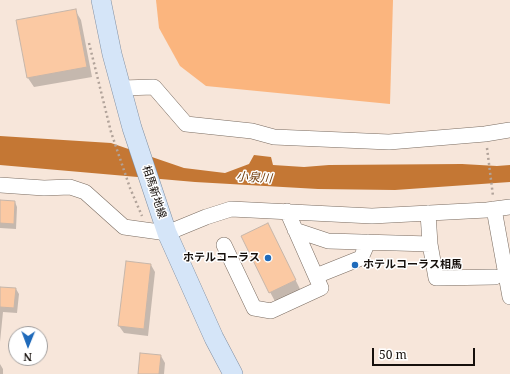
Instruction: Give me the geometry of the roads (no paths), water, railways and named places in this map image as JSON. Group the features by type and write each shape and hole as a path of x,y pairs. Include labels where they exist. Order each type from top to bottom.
{"main road":[{"name":"相馬新地線","path":"101,0 112,54 132,128 167,233 214,338 234,374"}],"street":[{"path":"122,88 154,87 186,124 252,131 274,137 389,142 485,134 510,130"},
{"path":"0,185 44,188 70,187 85,192 124,227 167,233 206,217 231,209 372,216 510,207"},
{"path":"494,209 510,297"},
{"path":"224,245 254,308 271,311 321,288 286,211"},
{"path":"428,213 430,244 436,278 495,277"},
{"path":"295,230 328,241 430,244"},
{"path":"316,276 361,258 368,242"}],"water":[{"name":"小泉川","path":"0,136 111,143 184,168 225,173 249,164 254,155 271,157 273,165 304,167 329,165 510,165 510,182 395,190 318,189 195,182 0,165"}],"place":[{"name":"ホテルコーラス","path":"268,258"},
{"name":"ホテルコーラス相馬","path":"355,265"}]}
